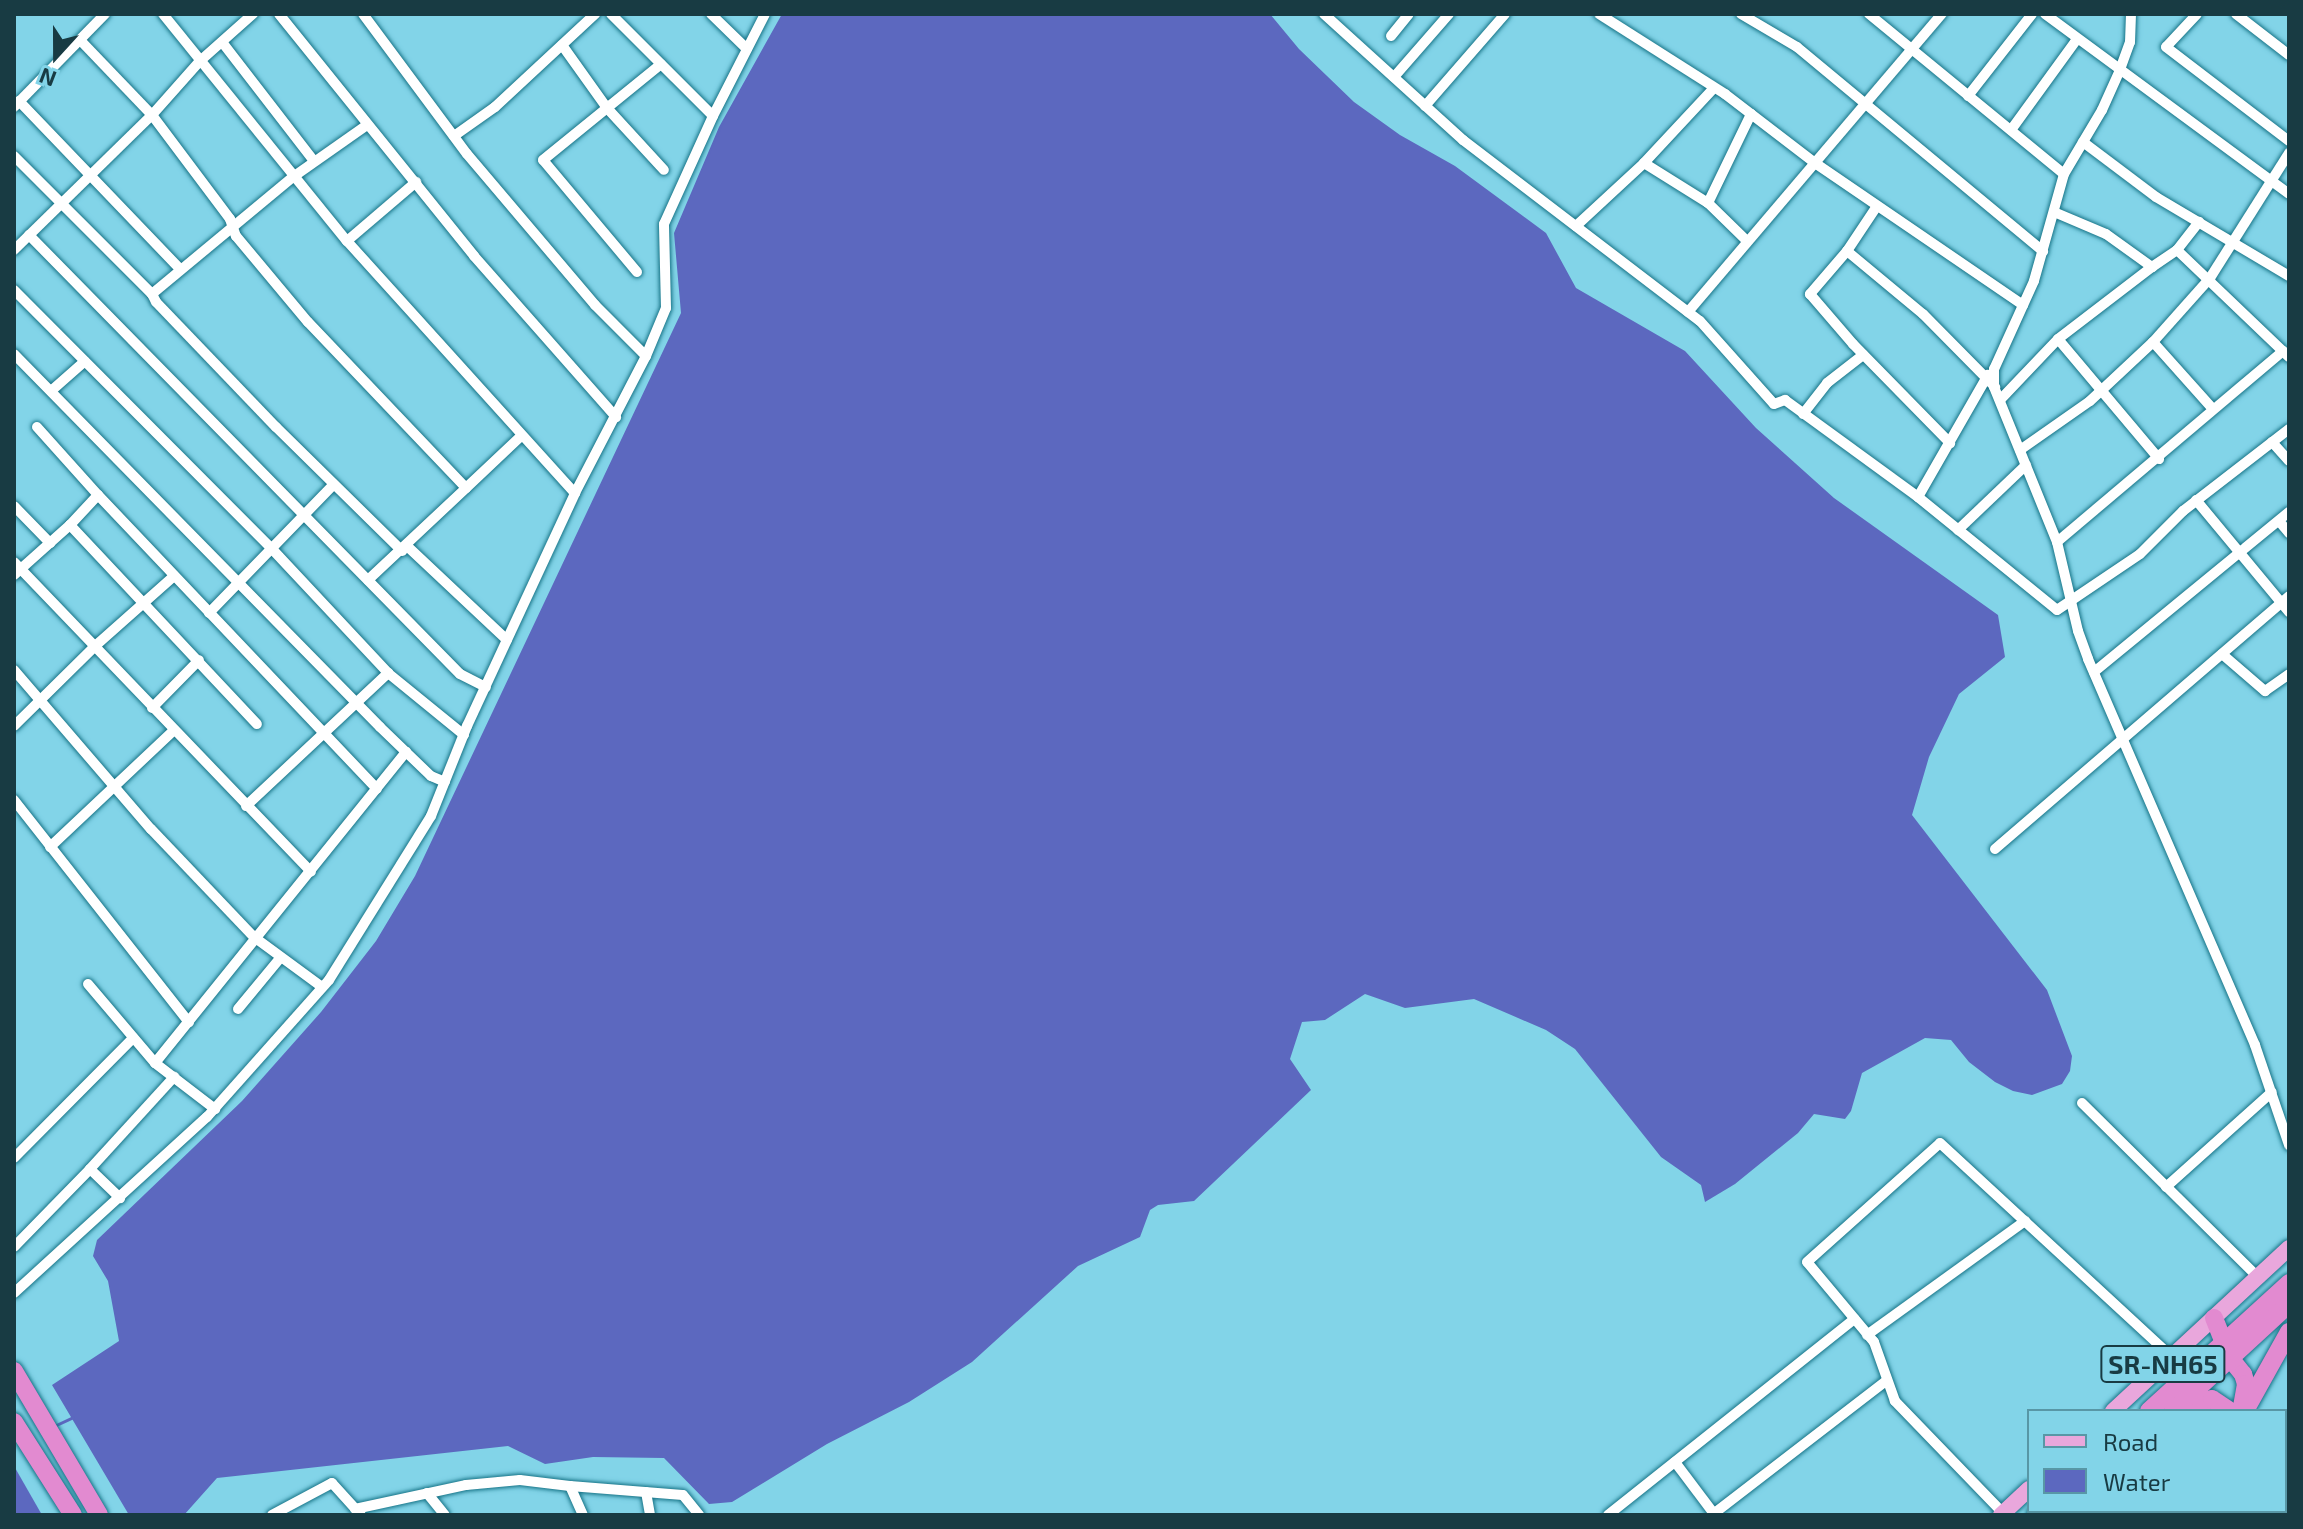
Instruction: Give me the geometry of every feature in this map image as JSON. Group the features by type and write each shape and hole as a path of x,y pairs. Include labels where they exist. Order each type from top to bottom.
{"highway":[{"path":"2177,1409 2289,1283"},
{"path":"2152,1409 2289,1304"},
{"name":"SR-NH65","path":"2214,1318 2231,1350"},
{"path":"2245,1407 2289,1335"},
{"path":"2231,1350 2246,1384 2245,1407"},
{"path":"14,1371 99,1515"},
{"path":"2180,1409 2212,1399 2227,1409"},
{"path":"14,1422 73,1515"}],"main road":[{"name":"SR-NH65","path":"2115,1409 2289,1248"},
{"path":"2002,1514 2027,1491"}],"street":[{"path":"105,14 17,104 90,174 180,269"},
{"path":"163,14 347,241 575,493"},
{"path":"14,250 152,115 200,61 253,14"},
{"path":"279,14 328,70 367,125 546,341 616,417"},
{"path":"363,14 454,136 595,305 646,356"},
{"path":"454,136 495,107 595,14"},
{"path":"611,14 713,116"},
{"path":"711,14 747,49"},
{"path":"14,1293 215,1109 322,987 431,816 464,735 575,493 616,417 666,308 664,224 713,116 765,14"},
{"path":"1324,14 1463,140 1688,312 1774,404 1785,400 1918,497 2057,610 2140,554 2196,500 2289,429"},
{"path":"1391,36 1409,14"},
{"path":"1394,77 1449,14"},
{"path":"1425,106 1505,14"},
{"path":"1599,14 1725,94 1815,163 2023,305"},
{"path":"1741,14 1797,47 2043,251"},
{"path":"1869,14 2064,174"},
{"path":"1688,312 1942,14"},
{"path":"1968,96 2032,14"},
{"path":"2045,14 2289,194"},
{"path":"1918,497 1989,384 2043,251 2064,174 2102,110 2120,70 2130,42 2131,14"},
{"path":"2197,14 2166,47 2289,141"},
{"path":"2236,14 2289,55"},
{"path":"2011,130 2077,39"},
{"path":"81,41 152,115 233,228 308,322 466,488"},
{"path":"222,42 314,161"},
{"path":"562,45 607,108 664,170"},
{"path":"637,272 543,160 661,64"},
{"path":"1576,226 1644,163 1713,89"},
{"path":"1708,203 1751,114"},
{"path":"152,294 293,177 367,125"},
{"path":"2083,142 2156,197 2289,276"},
{"path":"2020,450 2103,390 2153,342 2210,278 2289,153"},
{"path":"14,156 152,294 156,302 333,485 507,640"},
{"path":"1644,163 1708,203 1747,241"},
{"path":"347,241 416,182"},
{"path":"1877,206 1847,251 1810,294 1863,355 1950,443"},
{"path":"2054,212 2106,234 2152,267"},
{"path":"2000,400 2058,339 2177,250 2199,222"},
{"path":"29,235 460,674 486,687"},
{"path":"2057,542 2159,459 2212,408 2286,354 2210,278 2177,250"},
{"path":"1847,251 1923,314 1989,384 2000,400 2057,542 2071,603 2094,672 2272,1092 2289,1145"},
{"path":"14,290 273,550 388,673 464,735"},
{"path":"2058,339 2159,459"},
{"path":"2153,342 2212,408"},
{"path":"14,354 406,752 431,776 445,782"},
{"path":"1803,414 1827,383 1863,355"},
{"path":"51,391 85,361"},
{"path":"1989,384 2011,390"},
{"path":"37,427 377,789"},
{"path":"368,580 405,549 521,436"},
{"path":"2272,442 2289,461"},
{"path":"1958,530 2026,465"},
{"path":"209,613 241,584 333,485"},
{"path":"98,495 50,543 16,568 311,872"},
{"path":"1995,849 2222,654 2287,604 2196,500"},
{"path":"14,506 50,543"},
{"path":"2094,672 2289,512"},
{"path":"2279,521 2289,533"},
{"path":"70,525 257,724"},
{"path":"14,726 143,601 174,576"},
{"path":"2222,654 2265,691 2289,674"},
{"path":"152,708 199,660"},
{"path":"14,670 151,829 196,872 254,937 322,987"},
{"path":"246,806 388,673"},
{"path":"50,847 174,730"},
{"path":"155,1063 406,752"},
{"path":"14,800 189,1022"},
{"path":"238,1009 281,957"},
{"path":"88,984 155,1063 215,1109"},
{"path":"15,1155 132,1039"},
{"path":"14,1247 174,1077"},
{"path":"2166,1187 2272,1092"},
{"path":"2082,1103 2258,1277"},
{"path":"2002,1514 1895,1401 1874,1342 1807,1262 1940,1143 2171,1356"},
{"path":"90,1169 120,1198"},
{"path":"1867,1335 2025,1221"},
{"path":"1608,1515 1854,1319"},
{"path":"1675,1462 1714,1514 1887,1380"},
{"path":"272,1515 332,1483 358,1512 427,1493 520,1480 683,1495 699,1515"},
{"path":"570,1486 583,1515"},
{"path":"646,1492 650,1515"},
{"path":"427,1493 445,1515"}],"water":[{"path":"782,14 1270,14 1299,49 1354,102 1400,135 1455,166 1546,233 1576,288 1685,351 1756,428 1834,498 1998,615 2005,657 1959,694 1929,757 1912,815 2047,990 2072,1056 2070,1071 2062,1084 2032,1095 2013,1091 1969,1062 1951,1040 1925,1038 1862,1073 1851,1111 1845,1119 1814,1114 1798,1133 1735,1184 1705,1202 1701,1185 1661,1157 1575,1049 1546,1030 1474,999 1405,1008 1365,994 1325,1020 1302,1022 1290,1059 1311,1090 1194,1201 1158,1205 1150,1210 1140,1237 1078,1266 972,1362 909,1402 827,1444 732,1502 709,1504 664,1458 593,1457 545,1464 508,1446 217,1478 184,1515 129,1515 52,1385 119,1341 108,1281 93,1256 97,1240 242,1101 321,1012 376,941 415,876 681,313 674,233 719,127"},
{"path":"14,1466 42,1515 14,1515"}],"waterway":[{"path":"54,1426 73,1417"}]}
